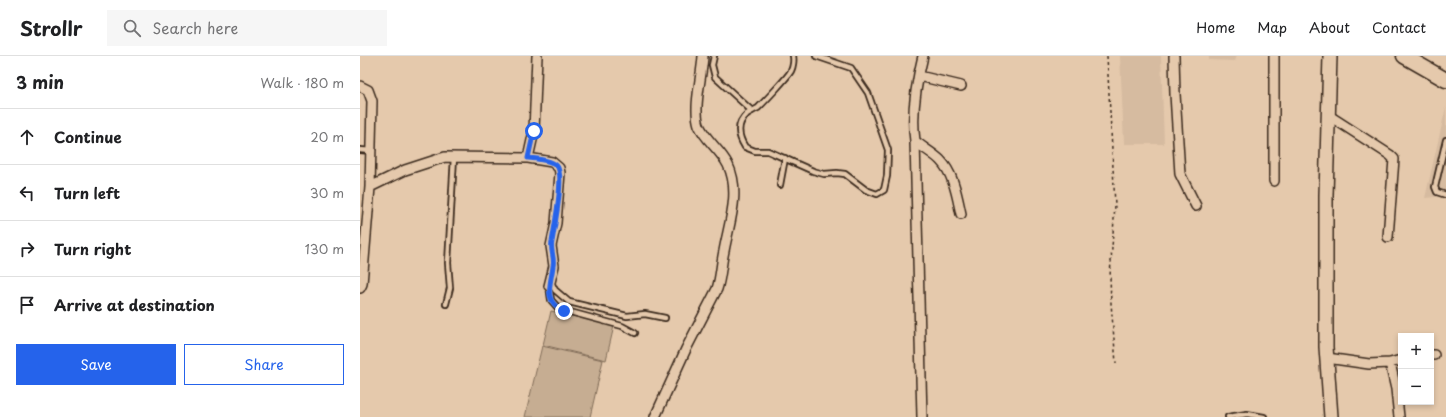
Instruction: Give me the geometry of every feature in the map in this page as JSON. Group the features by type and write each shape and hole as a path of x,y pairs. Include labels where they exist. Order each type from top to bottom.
{"main road":[{"path":"1408,57 1446,80"}],"street":[{"path":"528,158 534,131 537,56"},
{"path":"655,417 686,349 717,290 720,280 722,257 733,207 731,170 699,124 698,97 703,56"},
{"path":"922,417 915,141 913,128 914,106 923,56"},
{"path":"1174,56 1180,174 1196,206"},
{"path":"1274,56 1274,181"},
{"path":"1330,56 1326,195 1327,358 1331,417"},
{"path":"919,76 961,86"},
{"path":"360,86 368,90 372,101 370,187 362,284 360,288"},
{"path":"1328,115 1394,159 1388,237"},
{"path":"915,141 940,161 949,172 956,190 961,214"},
{"path":"370,187 405,170 445,157 528,158 552,162 559,168 560,173 557,216 551,246 554,266 550,283"},
{"path":"1327,358 1368,364 1390,363 1398,361"},
{"path":"1390,363 1396,389 1399,417"}],"lane":[{"path":"714,56 712,65 715,77 752,111"},
{"path":"793,56 794,60 791,71 757,108 742,120 738,132 740,139 745,147 755,150 768,151 813,171 824,174 845,174 866,190 877,194 884,190 887,176 888,150 868,93 851,68 816,56"},
{"path":"1446,140 1435,187 1437,192 1446,195"},
{"path":"360,150 371,151"},
{"path":"446,304 450,288 448,263 454,157"},
{"path":"780,185 786,158"},
{"path":"550,283 555,290 569,302 627,316 645,314 665,318"},
{"path":"550,283 551,300 558,309 622,326 635,334"},
{"path":"1228,417 1247,414 1264,417"}],"path":[{"path":"1107,56 1115,205 1111,244 1110,289 1116,364"}],"shaded area":[{"path":"1120,56 1161,56 1164,144 1124,144"},
{"path":"1209,56 1237,56 1235,61 1209,60"},
{"path":"1446,107 1446,196 1425,198"},
{"path":"551,311 614,326 606,360 543,345"},
{"path":"542,346 603,360 590,417 525,417"}],"route":[{"path":"534,131 528,158 552,162 559,168 560,173 556,223 551,246 554,266 549,290 551,300 554,305 558,309 564,311"}]}
